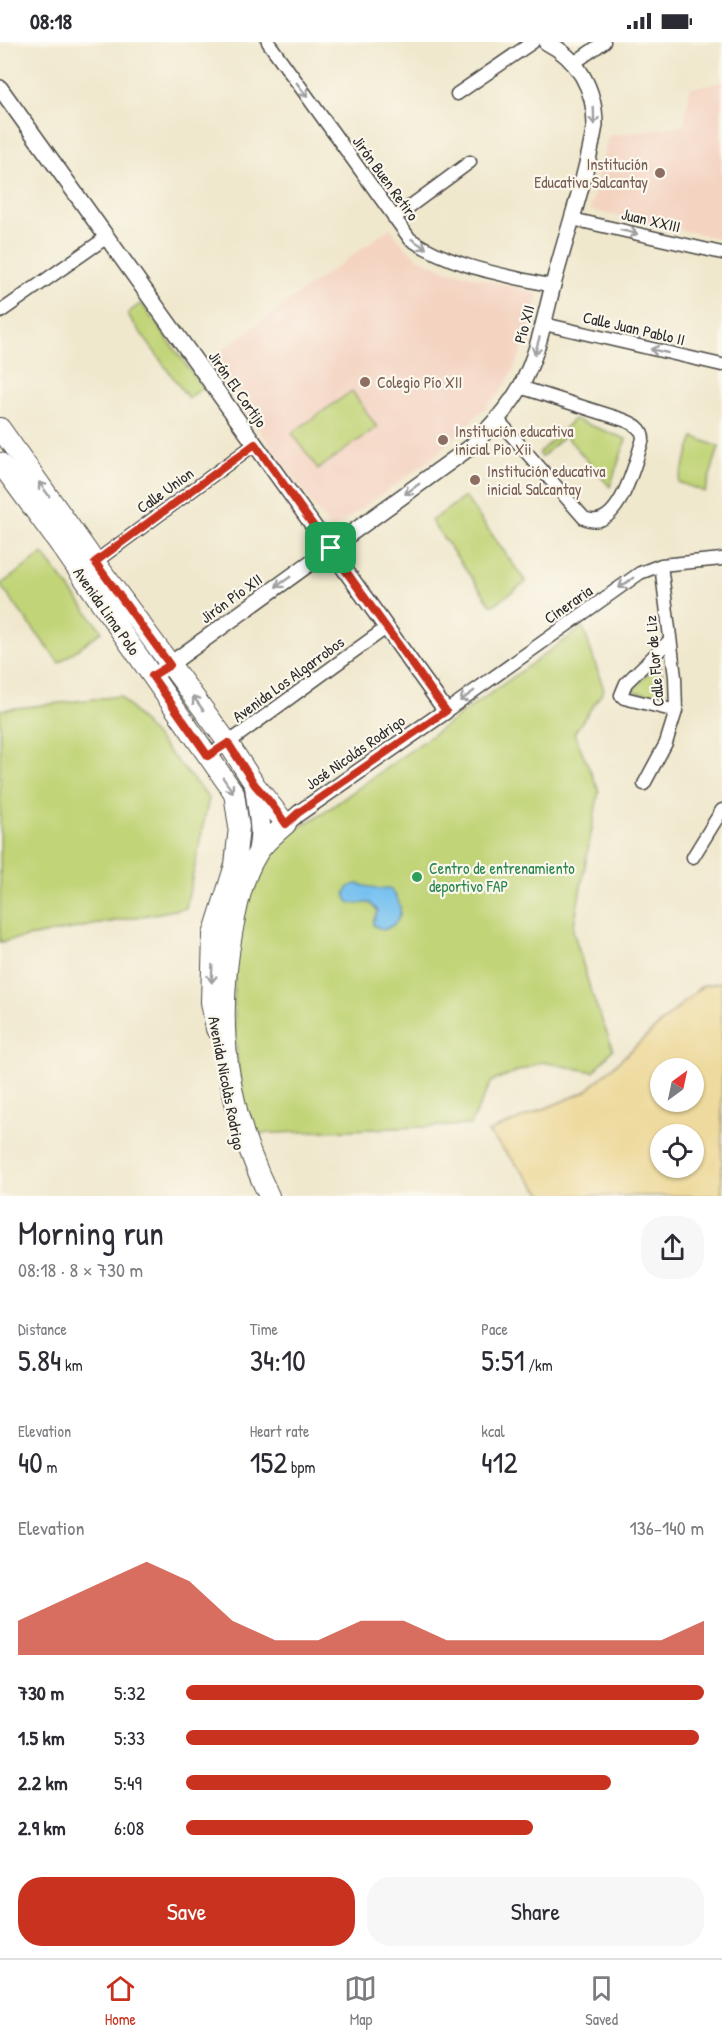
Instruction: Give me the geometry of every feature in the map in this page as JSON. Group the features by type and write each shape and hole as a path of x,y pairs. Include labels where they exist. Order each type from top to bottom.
{"main road":[{"name":"Avenida Lima Polo","path":"0,428 228,743 255,785 286,824"},
{"name":"Avenida Lima Polo","path":"0,463 234,793 239,827 235,865 213,935 211,1002"},
{"path":"44,525 61,513"},
{"name":"Avenida Lima Polo","path":"255,785 261,816 261,838 258,852"},
{"name":"Avenida Nicolàs Rodrigo","path":"269,1196 244,1139 237,1115 224,1028 228,965 237,907 246,876 258,852 286,824"},
{"name":"Avenida Nicolàs Rodrigo","path":"211,1002 230,1116 244,1168 256,1196"}],"street":[{"name":"Jirón Buen Retiro","path":"268,42 410,238 444,257 553,286"},
{"path":"457,94 533,42"},
{"name":"Pío XII","path":"331,548 472,446 498,420 520,387 535,355 595,125 595,111 588,86 574,63 546,42"},
{"path":"574,63 604,42"},
{"name":"Jirón El Cortijo","path":"0,88 446,711"},
{"path":"394,218 470,162"},
{"name":"Juan XXIII","path":"572,219 722,253"},
{"path":"0,312 107,237"},
{"name":"Calle Juan Pablo II","path":"544,324 719,365"},
{"path":"719,365 722,352"},
{"path":"498,420 584,518 597,521 618,504 643,439 643,433 639,428 624,420 520,387"},
{"name":"Calle Union","path":"95,562 255,444"},
{"name":"Jirón Pío XII","path":"152,676 331,548"},
{"name":"Cineraria","path":"446,711 640,573 661,565 722,558"},
{"name":"Calle Flor de Liz","path":"644,784 666,743 676,711 675,677 661,565"},
{"name":"Avenida Los Algarrobos","path":"208,756 386,628"},
{"path":"669,641 626,683 621,695 624,698 676,711"},
{"name":"José Nicolás Rodrigo","path":"286,824 298,813 446,711"},
{"path":"693,857 722,810"}],"shaded area":[{"name":"Institución Educativa Salcantay","path":"722,82 722,239 590,210 608,136 684,125 690,88"},
{"name":"Colegio Pío XII","path":"390,228 404,246 418,258 439,268 535,292 537,297 527,337 514,369 499,394 432,459 331,530 208,360"}],"green space":[{"path":"141,303 203,388 188,398 127,314"},
{"path":"352,391 377,427 318,469 292,433"},
{"path":"574,419 626,439 610,487 565,435 542,457 540,456 539,453"},
{"path":"694,437 719,447 705,492 678,482"},
{"path":"465,497 526,582 492,606 431,521"},
{"path":"43,554 102,631 59,663 0,585"},
{"name":"Centro de entrenamiento deportivo FAP","path":"583,627 604,690 574,733 599,791 573,930 591,992 613,1049 594,1072 542,1062 492,1081 470,1125 251,1134 240,1092 234,991 237,919 262,858 287,834 322,814"},
{"path":"660,661 665,697 632,691"},
{"path":"120,696 209,798 186,908 0,942 0,710"}],"sand":[{"path":"722,982 722,1196 544,1196 488,1132 585,1092 702,986"}],"water":[{"path":"358,884 376,889 389,888 400,906 396,922 383,930 373,925 378,911 370,903 350,903 347,900 348,888"}],"place":[{"name":"Institución Educativa Salcantay","path":"660,173"},
{"name":"Colegio Pío XII","path":"365,382"},
{"name":"Institución educativa inicial Pio Xii","path":"443,440"},
{"name":"Institución educativa inicial Salcantay","path":"475,480"},
{"name":"Centro de entrenamiento deportivo FAP","path":"417,877"}],"route":[{"path":"255,444 331,548 446,711 298,813 286,824 255,785 228,743 208,756 152,676 170,665 95,562 255,444"}]}
